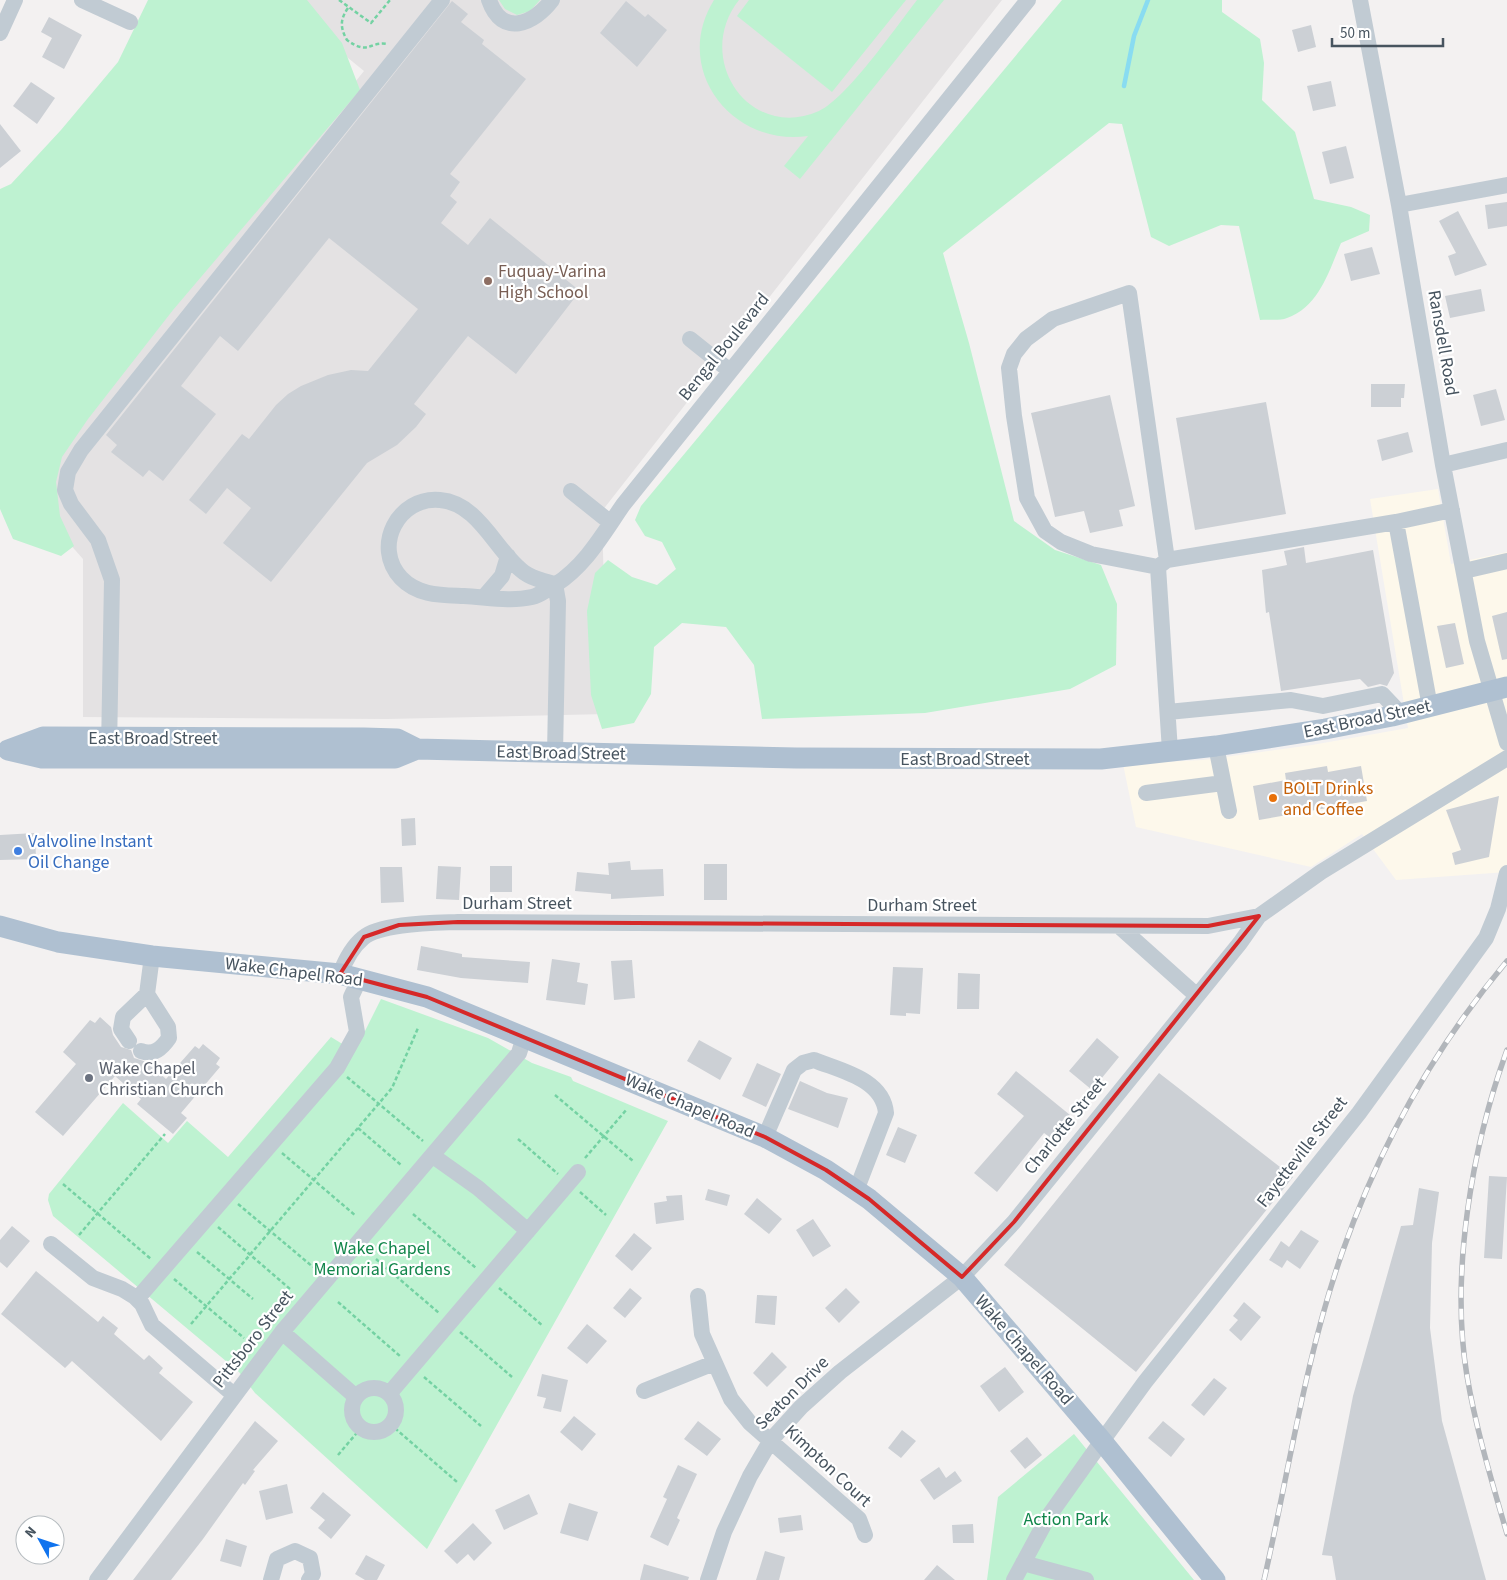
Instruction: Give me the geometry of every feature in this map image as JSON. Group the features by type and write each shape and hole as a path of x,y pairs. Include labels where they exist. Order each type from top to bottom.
{"main road":[{"name":"East Broad Street","path":"4,749 42,758 109,748 396,739 417,749 796,758 1101,759 1216,746 1325,729 1401,714 1500,689"},
{"name":"Wake Chapel Road","path":"0,926 58,942 152,956 350,976 427,997 765,1137 826,1170 856,1191 915,1236 962,1277 1102,1441 1215,1580"}],"street":[{"path":"0,33 15,0"},
{"path":"82,0 130,22"},
{"path":"109,748 112,580 98,540 67,497 65,481 68,472 82,450 442,0"},
{"path":"488,0 497,14 506,21 520,24 531,21 541,14 552,0"},
{"name":"Bengal Boulevard","path":"484,597 532,597 540,595 576,569 730,371 1028,0"},
{"name":"Ransdell Road","path":"1360,0 1399,205 1443,465 1477,640 1500,689"},
{"path":"1399,205 1507,185"},
{"path":"1170,751 1162,564 1129,293 1053,319 1026,339 1014,354 1009,368 1014,416 1028,498 1045,532 1061,542 1091,554 1162,564 1396,522 1452,510"},
{"path":"690,339 730,371"},
{"path":"1443,465 1507,450"},
{"path":"571,491 611,523"},
{"path":"508,556 502,576 484,597 423,592 408,585 394,568 388,553 390,534 394,524 409,508 420,503 436,500 450,502 466,510 493,537 525,574 555,584 558,602 555,752"},
{"path":"1396,522 1430,706"},
{"path":"1464,571 1507,561"},
{"path":"1500,689 1507,743"},
{"path":"1168,712 1291,700 1323,706 1382,694 1401,714"},
{"path":"1323,706 1325,729"},
{"path":"1216,746 1229,811"},
{"name":"Durham Street","path":"137,1299 336,1068 356,1032 351,997 350,953 364,937 399,925 458,922 1208,926 1259,916 1321,872 1507,758"},
{"path":"1146,792 1223,783"},
{"name":"Fayetteville Street","path":"1014,1580 1048,1517 1145,1382 1359,1112 1486,938 1498,909 1507,873"},
{"name":"Charlotte Street","path":"962,1277 1014,1222 1240,943 1259,916"},
{"path":"1120,927 1196,995"},
{"path":"147,994 123,1016 121,1029 135,1046 154,1052 162,1048 169,1038 168,1027 147,994 152,956"},
{"name":"Pittsboro Street","path":"97,1580 282,1332 519,1053 524,1037"},
{"path":"765,1137 794,1070 803,1063 814,1060 876,1087 885,1102 886,1113 856,1191"},
{"path":"433,1156 478,1188 528,1231"},
{"path":"389,1394 578,1172"},
{"path":"51,1244 93,1278 122,1289 137,1299 142,1304 152,1325 234,1395"},
{"name":"Seaton Drive","path":"708,1580 724,1532 750,1476 771,1440 801,1407 840,1372 962,1277"},
{"name":"Kimpton Court","path":"698,1296 702,1334 731,1399 750,1422 859,1519 864,1535"},
{"path":"282,1332 356,1396"},
{"path":"644,1391 714,1363"},
{"path":"369,1389 383,1390 389,1394 395,1407 395,1414 390,1424 375,1432 361,1428 356,1423 352,1410 356,1396 369,1389"},
{"path":"271,1580 277,1559 295,1551 310,1558 313,1574 310,1580"},
{"path":"1023,1562 1086,1580"}],"path":[{"path":"339,0 372,23 390,0"},
{"path":"348,8 341,24 347,40 360,48 379,44 390,46"},
{"path":"191,1324 395,1084 418,1028"},
{"path":"336,1068 422,1141"},
{"path":"555,1095 633,1161"},
{"path":"578,1172 580,1164 627,1109"},
{"path":"358,1128 402,1165"},
{"path":"79,1235 165,1134"},
{"path":"272,1144 356,1216"},
{"path":"63,1184 244,1338"},
{"path":"227,1195 269,1233 313,1267"},
{"path":"207,1218 290,1289"},
{"path":"186,1243 252,1300"},
{"path":"390,1424 457,1482"},
{"path":"338,1455 361,1428"}],"highlighted area":[{"path":"1259,916 1014,1222 962,1277 869,1199 826,1170 765,1137 427,997 340,974 364,937 399,925 458,922 1208,926"}],"shaded area":[{"name":"Fuquay-Varina High School","path":"277,0 1002,0 602,511 607,714 387,719 83,717 83,559 24,492 364,71"},
{"path":"1438,489 1451,564 1507,552 1507,872 1396,880 1362,834 1311,867 1136,827 1123,764 1203,760 1312,745 1408,728 1370,499"}],"green space":[{"path":"148,0 307,0 342,43 360,90 173,310 88,419 62,457 56,482 60,516 74,546 61,556 13,539 0,509 0,189 11,184 61,130 118,62"},
{"path":"499,0 540,0 530,11 517,15 505,9"},
{"path":"714,0 739,0 726,23 722,46 726,69 736,89 751,105 771,115 794,118 819,111 843,92 871,61 917,0 944,0 800,179 784,166 808,136 780,136 755,129 734,116 716,98 705,76 700,52 703,26"},
{"path":"749,0 906,0 832,92 737,16"},
{"path":"1062,0 1222,0 1222,12 1260,39 1264,63 1262,100 1295,132 1314,199 1351,207 1370,215 1369,231 1341,243 1322,287 1307,306 1298,313 1284,319 1260,320 1239,226 1221,225 1169,246 1151,237 1122,124 1109,123 943,253 969,343 1014,521 1055,550 1101,565 1117,604 1116,665 1070,689 925,713 762,719 754,665 726,627 682,623 654,647 651,694 634,723 602,729 591,695 587,611 595,573 608,560 632,577 657,585 676,569 662,542 645,536 635,520 641,506"},
{"name":"Wake Chapel Memorial Gardens","path":"381,999 488,1038 532,1063 571,1077 573,1081 668,1121 427,1549 255,1393 239,1372 53,1216 48,1200 49,1194 123,1103 168,1143 187,1121 228,1157 331,1037 344,1045 358,1045"},
{"name":"Action Park","path":"1074,1434 1194,1580 987,1580 998,1497"}],"building":[{"name":"Fuquay-Varina High School","path":"452,1 468,14 461,22 484,40 482,44 526,79 450,174 460,182 450,196 457,202 441,223 468,245 490,218 580,291 516,374 468,336 414,404 426,414 416,427 397,445 367,463 271,582 223,543 251,508 227,488 206,514 189,500 242,434 249,439 276,405 288,394 301,386 328,375 351,370 368,371 418,309 329,238 238,351 220,336 181,386 216,414 163,481 149,470 143,477 111,452 117,445 106,435"},
{"path":"626,1 645,17 648,14 667,30 637,67 600,33"},
{"path":"49,17 82,35 64,69 42,57 52,38 41,32"},
{"path":"1311,25 1316,47 1298,52 1292,30"},
{"path":"1331,81 1336,106 1313,111 1307,86"},
{"path":"31,82 55,98 37,124 13,106"},
{"path":"0,124 21,151 0,168"},
{"path":"1346,146 1354,178 1330,184 1322,152"},
{"path":"1507,202 1507,226 1488,229 1485,205"},
{"path":"1458,211 1487,265 1455,276 1448,256 1456,253 1439,221"},
{"path":"1372,247 1380,274 1351,281 1344,254"},
{"path":"1481,289 1485,311 1450,318 1445,296"},
{"path":"1371,384 1405,384 1404,398 1401,398 1401,407 1371,407"},
{"path":"1496,389 1505,420 1481,426 1473,395"},
{"path":"1110,395 1135,506 1119,510 1123,526 1090,533 1084,511 1055,517 1031,413"},
{"path":"1266,402 1286,514 1195,530 1176,418"},
{"path":"1408,432 1413,452 1382,461 1377,440"},
{"path":"1304,547 1306,563 1373,550 1394,673 1387,686 1380,684 1368,687 1360,679 1281,691 1269,612 1266,613 1262,570 1287,565 1284,551"},
{"path":"1507,612 1507,659 1502,660 1492,616"},
{"path":"1455,623 1464,664 1446,668 1437,626"},
{"path":"1327,766 1328,772 1361,766 1367,801 1259,820 1253,786 1286,780 1285,773"},
{"path":"1499,796 1489,857 1455,865 1452,853 1461,850 1446,810"},
{"path":"415,818 416,845 402,846 401,819"},
{"name":"Valvoline Instant Oil Change","path":"35,833 36,859 0,860 0,835"},
{"path":"630,861 631,870 663,869 664,896 611,899 611,894 575,891 577,872 609,875 608,863"},
{"path":"704,864 727,864 727,900 704,900"},
{"path":"438,866 461,867 459,900 436,899"},
{"path":"490,866 512,866 512,892 490,892"},
{"path":"380,867 402,867 404,902 381,903"},
{"path":"421,946 462,954 462,957 530,962 528,983 461,978 417,970"},
{"path":"552,959 580,963 577,982 588,984 585,1005 546,1000"},
{"path":"632,960 635,998 614,1000 611,961"},
{"path":"893,967 923,968 920,1014 906,1013 906,1016 890,1015"},
{"path":"958,973 980,974 979,1009 957,1009"},
{"name":"Wake Chapel Christian Church","path":"100,1017 111,1027 113,1035 121,1047 131,1050 134,1058 147,1062 166,1079 195,1046 199,1049 203,1044 220,1058 216,1064 220,1067 181,1113 187,1118 173,1134 137,1104 141,1099 115,1076 63,1136 35,1112 76,1064 63,1052 90,1020 95,1023"},
{"path":"1097,1038 1119,1057 1092,1090 1069,1071"},
{"path":"699,1040 732,1058 720,1080 687,1061"},
{"path":"757,1063 781,1074 766,1107 742,1096"},
{"path":"1016,1071 1070,1115 1051,1138 1044,1133 997,1192 974,1173 1024,1116 997,1094"},
{"path":"1159,1073 1293,1177 1136,1372 1004,1265"},
{"path":"800,1081 827,1093 848,1098 838,1128 788,1109"},
{"path":"898,1127 917,1135 905,1163 886,1155"},
{"path":"1489,1176 1507,1177 1502,1259 1484,1258"},
{"path":"1419,1188 1439,1192 1432,1243 1430,1328 1442,1421 1486,1580 1336,1580 1332,1556 1322,1555 1353,1396 1401,1226 1413,1225"},
{"path":"708,1189 730,1195 727,1206 705,1200"},
{"path":"682,1195 684,1220 656,1224 654,1203 667,1201 666,1196"},
{"path":"757,1198 782,1219 769,1234 744,1214"},
{"path":"813,1219 831,1246 813,1257 796,1230"},
{"path":"12,1226 30,1241 7,1268 0,1262 0,1240"},
{"path":"1301,1230 1319,1241 1300,1269 1287,1260 1282,1268 1269,1260 1281,1241 1289,1247"},
{"path":"634,1233 652,1248 632,1271 615,1256"},
{"path":"36,1271 98,1322 103,1316 118,1328 114,1334 144,1360 149,1355 163,1368 159,1373 193,1402 161,1441 72,1361 65,1368 1,1314"},
{"path":"630,1288 642,1298 625,1318 613,1308"},
{"path":"846,1288 860,1302 839,1323 825,1308"},
{"path":"757,1295 777,1296 775,1325 755,1323"},
{"path":"1244,1302 1261,1317 1241,1341 1229,1330 1238,1320 1233,1316"},
{"path":"587,1324 607,1341 587,1364 567,1348"},
{"path":"772,1352 787,1367 767,1387 753,1373"},
{"path":"1005,1367 1024,1392 999,1412 980,1386"},
{"path":"542,1374 568,1380 561,1412 543,1408 546,1398 537,1396"},
{"path":"1214,1378 1227,1388 1204,1416 1191,1405"},
{"path":"574,1416 596,1434 582,1451 560,1432"},
{"path":"255,1421 278,1441 253,1470 255,1471 245,1485 243,1483 171,1580 133,1580"},
{"path":"698,1421 721,1439 707,1456 684,1439"},
{"path":"1163,1421 1185,1439 1171,1457 1148,1438"},
{"path":"902,1430 916,1441 901,1458 888,1448"},
{"path":"1027,1437 1042,1455 1025,1469 1010,1451"},
{"path":"678,1465 697,1474 677,1518 680,1520 668,1546 650,1537 667,1499 663,1497"},
{"path":"939,1467 946,1478 955,1471 962,1481 934,1500 920,1480"},
{"path":"287,1484 293,1513 266,1520 259,1491"},
{"path":"323,1492 351,1515 331,1539 318,1528 325,1520 310,1508"},
{"path":"529,1494 538,1514 504,1530 495,1510"},
{"path":"569,1503 598,1512 588,1541 560,1533"},
{"path":"801,1515 803,1530 780,1533 778,1518"},
{"path":"473,1523 492,1543 474,1561 468,1554 457,1564 444,1551"},
{"path":"973,1524 974,1543 953,1543 952,1525"},
{"path":"226,1539 247,1546 241,1567 220,1561"},
{"path":"765,1551 785,1557 779,1580 756,1580"},
{"path":"366,1555 385,1565 377,1580 365,1580 355,1574"},
{"path":"644,1564 689,1577 688,1580 640,1580"},
{"path":"937,1565 955,1580 924,1580"}],"waterway":[{"path":"1124,86 1134,36 1148,0"}],"railway":[{"path":"1264,1580 1298,1415 1318,1333 1342,1253 1357,1214 1373,1175 1411,1100 1456,1028 1507,961"},
{"path":"1507,1050 1495,1087 1474,1168 1463,1253 1461,1296 1462,1337 1467,1376 1475,1416 1507,1534"}],"place":[{"name":"Fuquay-Varina High School","path":"488,281"},
{"name":"BOLT Drinks and Coffee","path":"1273,798"},
{"name":"Valvoline Instant Oil Change","path":"18,851"},
{"name":"Wake Chapel Christian Church","path":"89,1078"}]}
